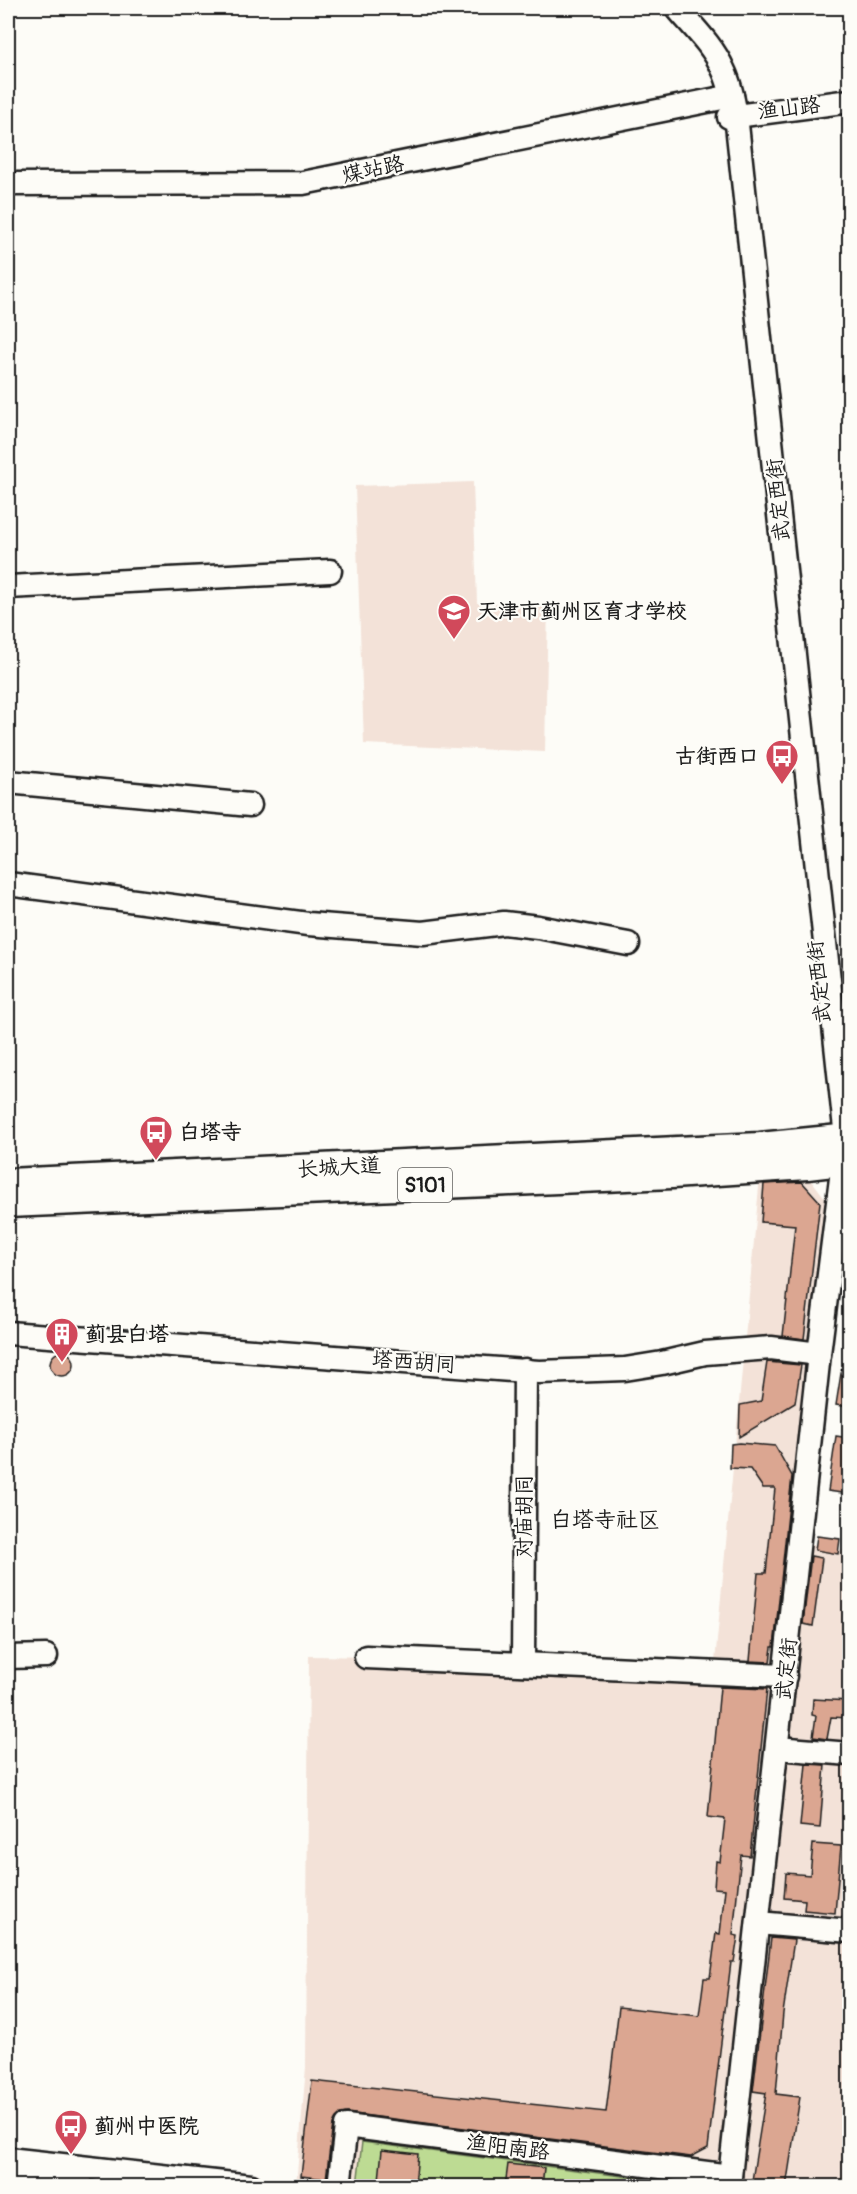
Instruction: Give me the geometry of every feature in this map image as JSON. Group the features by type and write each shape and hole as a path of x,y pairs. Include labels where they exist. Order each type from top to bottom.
{"main road":[{"name":"长城大道","path":"8,1183 760,1147 844,1147"},
{"name":"长城大道","path":"8,1203 672,1174 844,1147"}],"street":[{"name":"武定西街","path":"666,8 708,61 731,106"},
{"name":"武定西街","path":"677,8 723,68 731,106 844,1147"},
{"name":"渔山路","path":"731,106 849,100"},
{"name":"煤站路","path":"8,184 303,183 731,106"},
{"path":"8,586 330,571"},
{"path":"8,782 250,805"},
{"path":"8,884 308,924 423,933 504,923 628,944"},
{"name":"武定街","path":"719,2181 758,1923 819,1354 844,1147"},
{"name":"塔西胡同","path":"8,1333 539,1372 625,1369 705,1353 771,1348 819,1354"},
{"name":"对庙胡同","path":"523,1663 525,1370"},
{"path":"8,1657 46,1656"},
{"path":"366,1657 785,1676"},
{"path":"777,1748 849,1754"},
{"path":"758,1923 849,1931"},
{"name":"渔阳南路","path":"339,2187 346,2126 719,2181"},
{"path":"8,2159 251,2187"},
{"path":"8,2178 82,2187"}],"shaded area":[{"name":"天津市蓟州区育才学校","path":"473,482 477,603 548,604 545,752 364,744 355,486"},
{"path":"760,1176 809,1177 825,1198 791,1541 849,1551 849,2186 296,2186 306,2067 309,1656 715,1662"}],"green space":[{"path":"362,2142 683,2184 682,2186 357,2186"}],"building":[{"path":"802,1182 820,1202 804,1339 783,1336 795,1225 761,1222 764,1184"},
{"name":"蓟县白塔","path":"62,1352 71,1355 74,1364 71,1373 62,1376 53,1373 50,1364 53,1355"},
{"path":"767,1362 801,1365 795,1403 739,1437 740,1405 761,1401"},
{"path":"842,1367 849,1368 849,1407 836,1405"},
{"path":"836,1436 849,1438 849,1494 828,1491"},
{"path":"731,1444 775,1446 792,1476 774,1647 772,1647 770,1662 750,1661 758,1573 766,1573 775,1488 763,1488 750,1469 730,1468"},
{"path":"817,1536 840,1539 838,1554 815,1550"},
{"path":"811,1556 822,1558 813,1626 803,1624"},
{"path":"720,1687 767,1689 750,1856 741,1855 733,1935 738,1936 734,1962 731,1962 708,2148 691,2157 347,2113 340,2114 333,2124 326,2179 301,2176 312,2081 606,2112 619,2007 699,2016 704,1978 710,1978 716,1933 720,1934 725,1889 714,1888 716,1861 720,1862 725,1819 708,1817"},
{"path":"813,1699 849,1701 849,1718 831,1717 827,1739 813,1737 816,1716 812,1715"},
{"path":"806,1764 825,1765 820,1828 800,1826"},
{"path":"813,1844 841,1846 835,1913 804,1910 805,1900 784,1898 786,1873 810,1875"},
{"path":"771,1938 794,1940 783,2013 776,2094 800,2097 786,2187 751,2187 766,2093 753,2091"},
{"path":"382,2150 418,2154 415,2185 379,2180"},
{"path":"508,2164 544,2168 542,2187 505,2187"}],"place":[{"name":"天津市蓟州区育才学校","path":"454,640"},
{"name":"古街西口","path":"782,785"},
{"name":"白塔寺","path":"156,1161"},
{"name":"蓟县白塔","path":"62,1363"},
{"name":"蓟州中医院","path":"71,2155"}],"district":[{"name":"白塔寺社区","path":"605,1519"}]}
